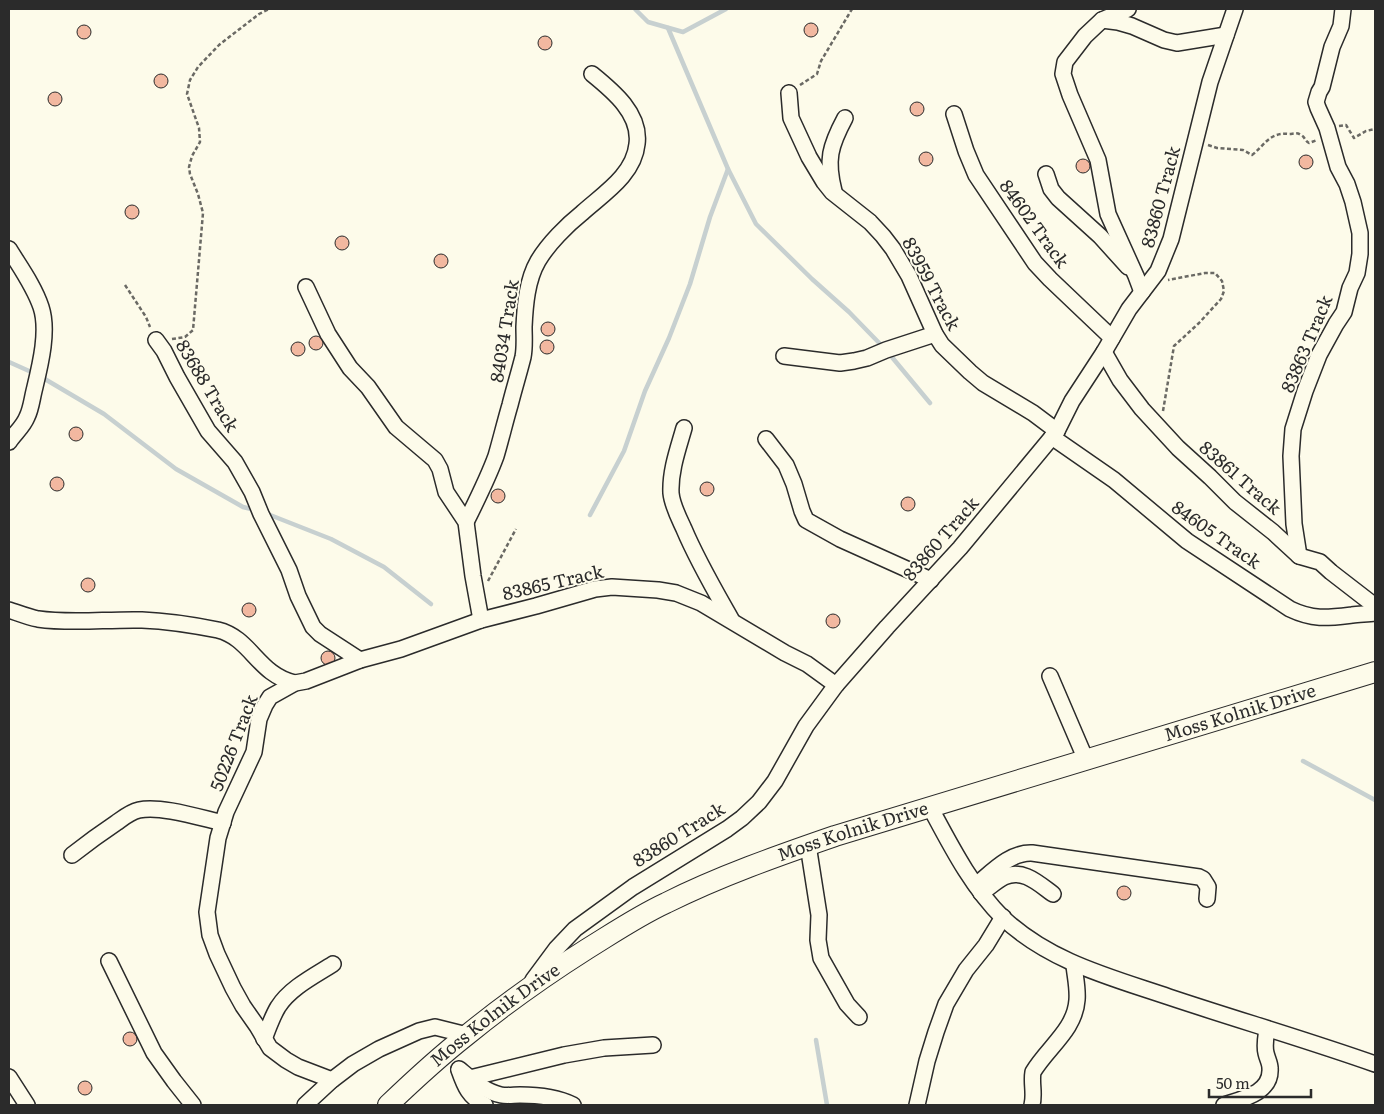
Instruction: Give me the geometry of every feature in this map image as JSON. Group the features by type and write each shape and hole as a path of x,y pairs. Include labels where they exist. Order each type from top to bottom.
{"main road":[{"name":"Moss Kolnik Drive","path":"388,1105 459,1041 552,971 629,922 666,903 754,864 930,807 1375,672"}],"street":[{"path":"1128,9 1102,20 1085,36 1065,62 1064,74 1070,95 1098,160 1108,214 1141,285"},
{"name":"83860 Track","path":"527,990 556,949 575,928 633,887 727,829 759,802 775,781 806,726 836,685 989,514 1054,434 1072,401 1104,352 1141,285 1158,270 1171,239 1210,82 1235,9"},
{"name":"83863 Track","path":"1299,556 1294,514 1291,456 1293,429 1319,355 1344,312 1350,288 1357,272 1360,254 1360,234 1353,202 1347,184 1338,167 1327,128 1316,102 1318,92 1322,87 1332,47 1341,26 1343,9"},
{"path":"1102,20 1132,26 1164,40 1177,43 1226,35"},
{"name":"84034 Track","path":"466,522 495,457 519,374 523,354 527,297 534,270 539,260 570,224 610,189 625,173 636,150 638,138 632,117 612,90 592,74"},
{"name":"83959 Track","path":"789,93 791,118 804,149 824,182 835,195 870,222 888,243 909,276 935,334 942,345 970,372 1033,413 1054,434"},
{"name":"84602 Track","path":"954,114 976,175 1035,263 1112,338"},
{"path":"835,195 829,165 835,136 844,118"},
{"path":"1046,174 1051,189 1058,198 1095,231 1141,285"},
{"path":"9,249 38,299 43,314 44,331 40,369 29,412 9,442"},
{"path":"306,287 328,334 350,368 368,387 396,427 435,460 440,469 446,492 466,522 481,620"},
{"path":"784,356 840,363 854,361 868,358 935,334"},
{"name":"83688 Track","path":"156,340 208,431 235,462 252,492 289,570 298,596 313,627 320,634 360,660"},
{"name":"83861 Track","path":"1104,352 1131,395 1178,448 1235,502 1299,556 1320,562 1375,606"},
{"path":"684,428 676,454 671,495 677,514 694,552 731,620"},
{"name":"84605 Track","path":"1054,434 1114,480 1187,541 1290,608 1306,616 1321,618 1375,613"},
{"path":"766,439 786,465 806,520 840,539 931,580"},
{"name":"83865 Track","path":"295,683 306,681 360,660 401,649 481,620 594,589 612,587 646,588 676,593 701,603 807,664 836,685"},
{"path":"9,610 37,618 53,620 142,620 220,630 237,638 261,664 276,676 295,683"},
{"path":"1050,676 1086,760"},
{"name":"50226 Track","path":"295,683 270,697 265,705 260,719 254,752 226,812 218,838 207,912 210,936 217,954 243,1006 270,1048 298,1067 332,1080"},
{"path":"930,807 953,851 978,889 1003,917 1025,936 1074,965 1375,1064"},
{"path":"72,855 99,834 138,810 147,809 188,814 223,823"},
{"path":"808,845 819,915 818,940 821,958 847,1004 859,1017"},
{"path":"978,889 1009,859 1024,852 1199,877 1204,879 1208,887 1207,899"},
{"path":"978,889 1006,876 1017,874 1025,875 1053,894"},
{"path":"917,1105 930,1054 946,1004 966,970 986,945 1003,917"},
{"path":"109,961 154,1053 193,1105"},
{"path":"264,1039 276,1010 282,1002 296,988 332,964"},
{"path":"1032,1105 1033,1072 1065,1030 1077,1006 1078,995 1074,965"},
{"path":"305,1105 353,1064 419,1031 436,1027 459,1041 464,1074 470,1094 485,1105"},
{"path":"1224,1105 1254,1094 1265,1085 1270,1068 1266,1051 1267,1029"},
{"path":"464,1074 604,1048 653,1045"},
{"path":"464,1074 492,1092 501,1095 530,1095 553,1098 573,1105"},
{"path":"9,1077 27,1105"}],"path":[{"name":"83688 Track","path":"156,340 185,337 193,330 194,324 203,213 189,167 192,156 200,142 199,128 187,94 190,80 198,67 219,45 259,14 269,9"},
{"path":"789,93 817,74 821,61 852,9"},
{"path":"1195,139 1212,146 1243,150 1252,155 1264,142 1282,133 1301,134 1306,142 1309,143 1317,140 1328,143 1327,128 1346,125 1354,138 1366,131 1375,129"},
{"path":"1141,285 1205,273 1215,273 1222,281 1224,291 1221,299 1174,346 1161,428"},
{"path":"125,285 146,317 156,340"},
{"path":"488,582 516,529"}],"building":[{"path":"811,23 816,25 818,30 816,35 811,37 806,35 804,30 806,25"},
{"path":"84,25 89,27 91,32 89,37 84,39 79,37 77,32 79,27"},
{"path":"545,36 550,38 552,43 550,48 545,50 540,48 538,43 540,38"},
{"path":"161,74 166,76 168,81 166,86 161,88 156,86 154,81 156,76"},
{"path":"55,92 60,94 62,99 60,104 55,106 50,104 48,99 50,94"},
{"path":"917,102 922,104 924,109 922,114 917,116 912,114 910,109 912,104"},
{"path":"926,152 931,154 933,159 931,164 926,166 921,164 919,159 921,154"},
{"path":"1306,155 1311,157 1313,162 1311,167 1306,169 1301,167 1299,162 1301,157"},
{"path":"1083,159 1088,161 1090,166 1088,171 1083,173 1078,171 1076,166 1078,161"},
{"path":"132,205 137,207 139,212 137,217 132,219 127,217 125,212 127,207"},
{"path":"342,236 347,238 349,243 347,248 342,250 337,248 335,243 337,238"},
{"path":"441,254 446,256 448,261 446,266 441,268 436,266 434,261 436,256"},
{"path":"548,322 553,324 555,329 553,334 548,336 543,334 541,329 543,324"},
{"path":"316,336 321,338 323,343 321,348 316,350 311,348 309,343 311,338"},
{"path":"547,340 552,342 554,347 552,352 547,354 542,352 540,347 542,342"},
{"path":"298,342 303,344 305,349 303,354 298,356 293,354 291,349 293,344"},
{"path":"76,427 81,429 83,434 81,439 76,441 71,439 69,434 71,429"},
{"path":"57,477 62,479 64,484 62,489 57,491 52,489 50,484 52,479"},
{"path":"707,482 712,484 714,489 712,494 707,496 702,494 700,489 702,484"},
{"path":"498,489 503,491 505,496 503,501 498,503 493,501 491,496 493,491"},
{"path":"908,497 913,499 915,504 913,509 908,511 903,509 901,504 903,499"},
{"path":"88,578 93,580 95,585 93,590 88,592 83,590 81,585 83,580"},
{"path":"249,603 254,605 256,610 254,615 249,617 244,615 242,610 244,605"},
{"path":"833,614 838,616 840,621 838,626 833,628 828,626 826,621 828,616"},
{"path":"328,651 333,653 335,658 333,663 328,665 323,663 321,658 323,653"},
{"path":"1124,886 1129,888 1131,893 1129,898 1124,900 1119,898 1117,893 1119,888"},
{"path":"130,1032 135,1034 137,1039 135,1044 130,1046 125,1044 123,1039 125,1034"},
{"path":"85,1081 90,1083 92,1088 90,1093 85,1095 80,1093 78,1088 80,1083"}],"waterway":[{"path":"635,9 648,22 683,32 726,9"},
{"path":"668,28 728,169 756,224 849,312 886,350 930,403"},
{"path":"590,515 624,451 645,391 669,338 690,284 710,217 728,169"},
{"path":"9,362 38,375 104,414 176,469 243,507 255,510"},
{"path":"265,513 331,539 384,567 431,604"},
{"path":"1303,761 1375,800"},
{"path":"816,1040 827,1105"}]}
